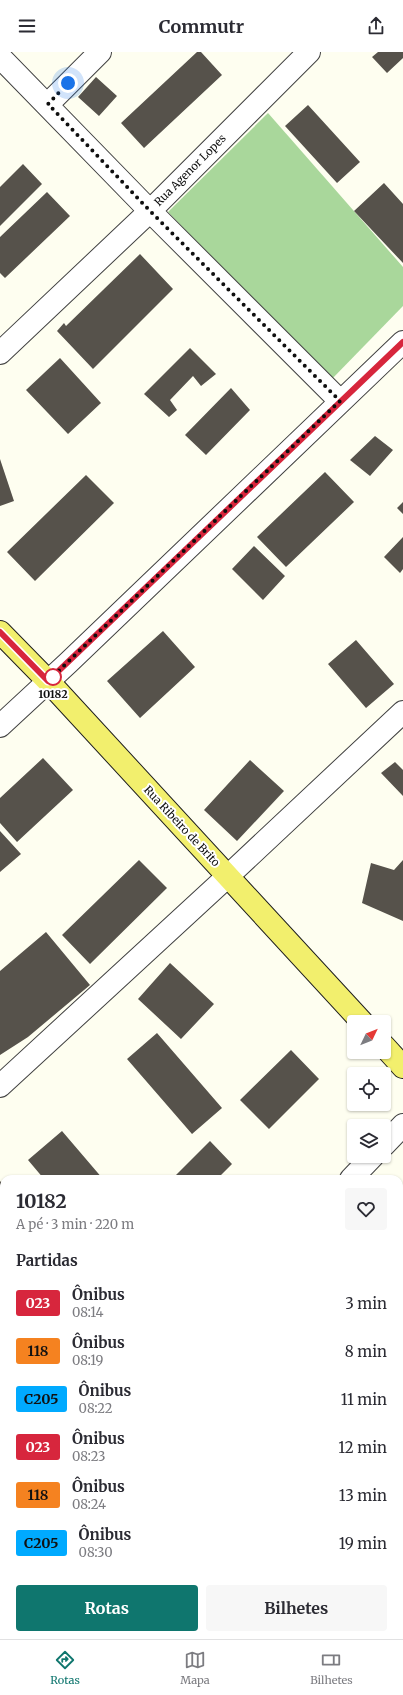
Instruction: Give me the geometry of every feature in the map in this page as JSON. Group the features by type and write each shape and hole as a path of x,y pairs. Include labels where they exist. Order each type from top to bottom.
{"main road":[{"name":"Rua Ribeiro de Brito","path":"0,632 48,681 356,1015"},
{"path":"391,1054 403,1067"}],"street":[{"path":"48,104 100,52"},
{"name":"Rua Agenor Lopes","path":"0,353 150,211 309,52"},
{"path":"0,57 48,104 150,211 340,401"},
{"path":"0,726 403,342"},
{"path":"0,1086 403,712"},
{"path":"391,1138 403,1125"},
{"path":"355,1175 366,1163"}],"green space":[{"path":"268,113 403,267 403,306 330,381 168,212"}],"building":[{"path":"197,52 201,52 222,75 144,148 121,123"},
{"path":"378,52 403,52 403,58 387,73 372,57"},
{"path":"96,77 117,96 99,116 78,97"},
{"path":"308,105 360,162 337,183 285,126"},
{"path":"23,164 42,184 0,226 0,187"},
{"path":"384,183 403,204 403,263 354,211"},
{"path":"47,192 70,216 5,278 0,273 0,237"},
{"path":"140,254 173,289 93,369 57,331 64,323 66,326"},
{"path":"190,348 216,374 201,386 193,376 170,400 177,410 169,417 144,394"},
{"path":"60,358 101,403 68,434 26,390"},
{"path":"231,388 250,410 206,455 185,435"},
{"path":"375,436 393,450 370,476 350,460"},
{"path":"0,459 14,501 0,506"},
{"path":"325,472 354,502 286,567 257,537"},
{"path":"86,475 114,503 35,581 7,552"},
{"path":"403,502 403,514 397,508"},
{"path":"403,537 403,569 400,573 384,557"},
{"path":"254,546 285,576 263,600 232,569"},
{"path":"163,631 195,667 140,718 107,681"},
{"path":"356,640 394,684 366,708 328,664"},
{"path":"43,758 73,790 17,842 0,823 0,798"},
{"path":"250,760 284,791 237,841 204,810"},
{"path":"395,762 403,770 403,796 381,773"},
{"path":"0,831 21,854 0,872"},
{"path":"139,860 167,888 90,964 62,935"},
{"path":"403,860 403,921 362,903 371,863 394,870"},
{"path":"46,932 90,985 28,1037 0,1055 0,971"},
{"path":"170,963 214,1004 181,1039 138,999"},
{"path":"157,1033 222,1108 192,1134 127,1059"},
{"path":"291,1050 319,1079 269,1129 240,1100"},
{"path":"62,1131 100,1175 41,1175 28,1160"},
{"path":"210,1141 232,1164 221,1175 176,1175"}],"bus line":[{"name":"023","path":"0,632 48,681 403,342"}],"place":[{"name":"10182","path":"53,677"}],"route":[{"path":"53,677 48,681 340,401 150,211 48,104 68,83"}]}
